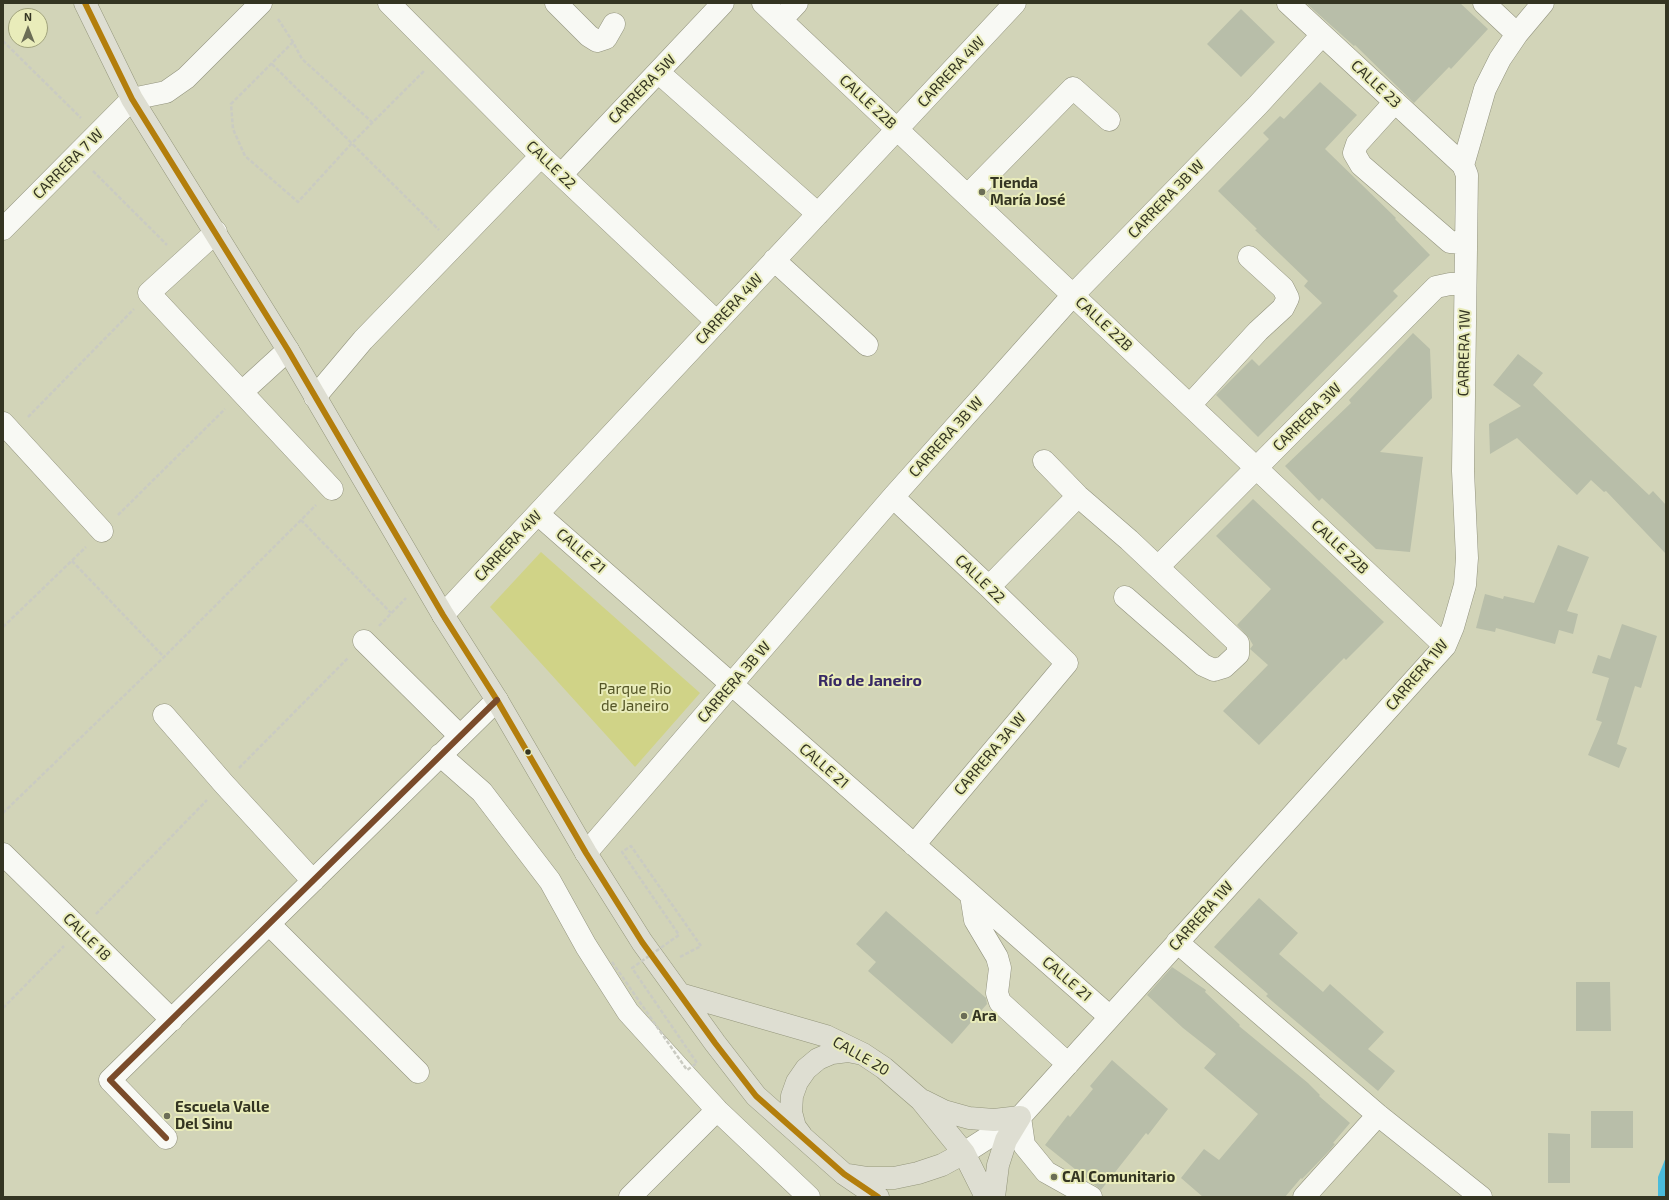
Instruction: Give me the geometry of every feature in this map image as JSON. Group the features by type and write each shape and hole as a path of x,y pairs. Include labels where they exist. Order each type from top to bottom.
{"main road":[{"path":"85,3 132,99 288,350 443,615 497,700 586,853 616,898 642,942 715,1043 756,1096 844,1174 878,1197"},
{"name":"CALLE 20","path":"680,994 826,1036 863,1054 884,1068 921,1100 964,1153 986,1197"},
{"path":"804,1140 795,1127 791,1112 792,1096 797,1082 806,1069 818,1059 832,1053 848,1052 863,1054"},
{"path":"921,1100 944,1111 969,1118 994,1120 1020,1117"},
{"path":"994,1197 998,1165 1006,1140 1020,1117"},
{"path":"844,1174 868,1178 894,1178 918,1173 942,1165 964,1153"}],"street":[{"name":"CALLE 22","path":"389,3 541,156 717,322"},
{"path":"556,3 589,36 597,41 606,38 614,24"},
{"name":"CARRERA 5W","path":"561,175 723,3"},
{"name":"CALLE 22B","path":"763,3 1445,646"},
{"path":"781,20 797,3"},
{"name":"CARRERA 4W","path":"443,615 1015,3"},
{"name":"CALLE 23","path":"1288,3 1463,165"},
{"path":"1484,3 1517,34"},
{"name":"CARRERA 1W","path":"964,1153 1020,1117 1445,646 1453,627 1465,585 1467,558 1463,471 1467,175 1463,165 1485,89 1500,59 1517,34 1543,3"},
{"path":"132,99 166,92 186,78 268,9"},
{"name":"CARRERA 3B W","path":"586,853 893,497 1073,295 1258,105 1322,35"},
{"path":"658,72 818,214"},
{"path":"968,195 1072,88 1109,120"},
{"name":"CARRERA 7 W","path":"3,230 132,99"},
{"path":"1395,102 1357,144 1354,153 1361,165 1450,242 1466,243"},
{"path":"315,397 363,340 541,156"},
{"path":"216,232 149,293 332,489"},
{"path":"1190,405 1258,331 1283,308 1288,298 1283,288 1249,257"},
{"path":"774,260 867,345"},
{"name":"CARRERA 3W","path":"1158,567 1436,287 1450,284 1465,284"},
{"path":"242,392 288,350"},
{"path":"8,428 102,531"},
{"path":"1044,461 1078,496 1158,567 1238,643 1238,654 1224,667 1214,670 1203,665 1125,597"},
{"path":"990,587 1078,496"},
{"name":"CALLE 22","path":"893,497 990,587 1067,663"},
{"name":"CALLE 21","path":"538,514 1110,1017"},
{"path":"364,641 460,736"},
{"name":"CARRERA 3A W","path":"914,845 1067,663"},
{"path":"166,1138 110,1080 497,700"},
{"path":"164,715 224,784 313,881"},
{"path":"440,755 482,792 550,881 586,946 628,1012 718,1110 809,1197"},
{"name":"CALLE 18","path":"3,854 172,1020"},
{"path":"971,895 975,920 997,957 1000,968 997,993 1000,1002 1068,1064"},
{"path":"269,924 418,1072"},
{"path":"1177,942 1378,1114 1481,1197"},
{"path":"630,1197 718,1110"},
{"path":"1304,1197 1378,1114"},
{"path":"1020,1117 1024,1145 1046,1172 1091,1197"}],"path":[{"path":"268,9 293,42 302,59 373,123"},
{"path":"3,41 97,134"},
{"path":"293,42 230,104 233,129 245,156 298,202 352,143 441,54"},
{"path":"272,64 455,246"},
{"path":"77,155 184,261"},
{"path":"8,428 149,293"},
{"path":"3,627 72,561 242,392"},
{"path":"3,814 164,657 332,489"},
{"path":"301,520 391,613"},
{"path":"72,561 164,657"},
{"path":"612,962 688,1070 698,1063 632,968 679,935 622,852 631,846 701,946"}],"green space":[{"name":"Parque Rio de Janeiro","path":"541,552 700,693 635,767 490,607"}],"water":[{"path":"1666,1157 1666,1197 1658,1197 1658,1177"}],"building":[{"path":"1306,3 1460,3 1488,29 1451,69 1449,67 1414,103 1355,45 1354,46"},
{"path":"1241,9 1275,42 1241,77 1207,44"},
{"path":"1320,82 1357,115 1325,149 1396,218 1395,219 1430,255 1393,291 1398,296 1258,437 1216,395 1252,359 1259,366 1322,303 1304,286 1308,281 1255,230 1257,229 1218,191 1269,139 1263,133 1280,116 1284,119"},
{"path":"1413,333 1430,349 1432,398 1380,452 1423,457 1410,552 1376,549 1322,498 1319,501 1285,466 1351,403 1349,400"},
{"path":"1518,354 1543,373 1533,385 1649,495 1653,491 1666,505 1666,554 1606,491 1604,492 1591,480 1577,495 1517,438 1490,454 1489,424 1521,406 1493,385"},
{"path":"1253,499 1384,622 1346,660 1344,658 1259,745 1223,711 1268,665 1250,649 1253,645 1249,638 1237,625 1271,589 1216,536"},
{"path":"1558,545 1589,557 1567,611 1578,614 1573,634 1559,630 1555,644 1496,628 1495,632 1476,628 1485,594 1503,599 1504,596 1534,603"},
{"path":"1622,624 1657,636 1641,688 1635,686 1617,744 1627,748 1619,768 1588,755 1602,722 1596,720 1609,678 1592,673 1598,655 1610,659"},
{"path":"1259,898 1298,933 1279,954 1323,992 1330,984 1384,1032 1368,1049 1395,1071 1378,1091 1266,996 1268,994 1214,947"},
{"path":"886,911 986,998 987,1004 952,1044 868,971 876,962 856,944"},
{"path":"1172,967 1206,990 1205,992 1240,1025 1239,1026 1308,1083 1320,1095 1319,1096 1350,1123 1333,1143 1335,1144 1331,1149 1302,1179 1301,1178 1285,1197 1203,1197 1181,1178 1204,1149 1219,1160 1258,1114 1204,1068 1216,1054 1183,1028 1147,995"},
{"path":"1576,982 1610,982 1611,1031 1576,1031"},
{"path":"1112,1060 1168,1109 1148,1135 1146,1133 1101,1190 1045,1145 1068,1115 1070,1117 1093,1089 1090,1086"},
{"path":"1591,1111 1633,1111 1633,1148 1591,1148"},
{"path":"1548,1133 1570,1134 1570,1183 1548,1183"}],"transit line":[{"path":"85,3 132,99 288,350 443,615 497,700 586,853 642,942 715,1043 756,1096 844,1174 878,1197"},
{"path":"166,1138 110,1080 497,700"}],"place":[{"name":"Tienda María José","path":"982,192"},
{"name":"Ara","path":"964,1016"},
{"name":"Escuela Valle Del Sinu","path":"167,1116"},
{"name":"CAI Comunitario","path":"1054,1177"}],"district":[{"name":"Río de Janeiro","path":"870,681"}]}
